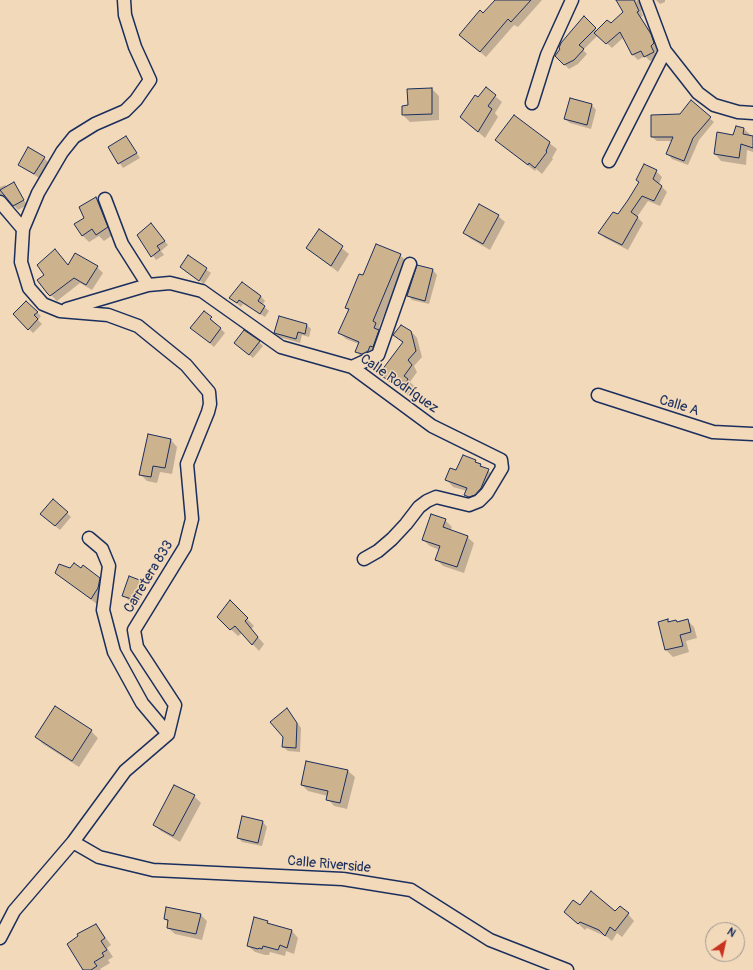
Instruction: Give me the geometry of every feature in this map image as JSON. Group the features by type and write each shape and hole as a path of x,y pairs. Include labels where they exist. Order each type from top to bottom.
{"street":[{"name":"Carretera 833","path":"124,0 127,22 135,47 150,80 136,100 125,111 95,124 74,138 62,152 38,193 23,229 21,262 30,288 43,304 60,311 108,315 138,326 186,365 210,392 208,412 187,464 192,519 185,547 134,630 137,647 175,705 168,734"},
{"path":"532,103 547,55 572,0"},
{"path":"646,0 665,51 698,94 714,105 738,112 753,113"},
{"path":"609,161 665,51"},
{"path":"105,199 122,244 148,285"},
{"path":"0,202 23,229"},
{"path":"352,367 378,355 410,264"},
{"name":"Calle Rodríguez","path":"60,311 148,285 170,283 202,292 281,347 352,367 432,426 501,460 502,468 487,493 479,501 469,505 436,497 427,501 419,507 392,539 378,551 364,559"},
{"name":"Calle A","path":"598,395 713,432 753,434"},
{"path":"0,938 14,911 73,842 125,772 168,734 142,703 114,652 103,610 109,566 102,550 89,538"},
{"name":"Calle Riverside","path":"73,842 99,856 153,870 343,879 411,890 490,940 567,970"}],"building":[{"path":"495,0 531,0 511,22 508,19 480,52 459,35 480,10 483,13"},
{"path":"616,0 634,0 639,11 637,12 651,34 654,43 651,46 654,52 644,57 641,51 632,55 620,32 606,44 594,33 607,20 611,23 623,12"},
{"path":"584,16 596,28 579,45 584,49 574,60 564,65 555,56 560,49 561,43"},
{"path":"486,87 496,95 488,106 492,109 478,132 460,117 475,95 478,97"},
{"path":"432,88 432,114 402,115 402,106 408,105 407,89"},
{"path":"570,98 592,104 587,125 564,119"},
{"path":"691,100 711,117 693,138 684,161 666,154 673,137 651,137 651,115 680,114"},
{"path":"514,115 550,142 546,151 547,152 535,168 529,163 528,165 495,140"},
{"path":"736,126 744,128 743,134 753,136 753,148 741,144 739,158 714,154 717,132 733,135"},
{"path":"126,136 137,153 118,164 108,147"},
{"path":"28,147 45,157 34,174 18,165"},
{"path":"644,164 657,170 653,179 662,186 654,201 642,196 631,212 638,217 622,245 598,233 613,212 618,214 628,200 639,182 636,180"},
{"path":"14,182 24,200 13,206 0,190"},
{"path":"96,197 108,227 96,235 92,229 82,236 74,224 84,218 79,207"},
{"path":"479,204 499,215 483,244 463,233"},
{"path":"151,223 165,241 157,246 160,250 151,257 137,235"},
{"path":"319,229 343,246 331,266 306,248"},
{"path":"376,244 401,254 373,321 376,323 374,328 379,330 373,347 370,346 368,351 362,354 355,352 359,342 338,333 349,309 345,308 359,274 363,275"},
{"path":"55,249 68,265 75,253 98,266 86,285 74,278 50,296 47,293 37,280 44,275 37,265"},
{"path":"188,255 207,268 199,281 180,267"},
{"path":"417,265 433,269 425,301 407,296"},
{"path":"242,282 261,296 258,301 265,306 260,314 239,300 237,303 229,298"},
{"path":"26,301 38,312 34,315 38,319 28,330 13,314"},
{"path":"204,311 212,317 210,319 221,328 210,343 190,328"},
{"path":"279,316 307,324 305,334 298,332 296,339 274,333"},
{"path":"401,325 411,331 416,351 408,360 412,365 404,376 408,379 402,390 379,374 403,342 393,335"},
{"path":"244,330 260,341 249,355 234,343"},
{"path":"148,434 171,439 165,468 153,466 151,477 139,475"},
{"path":"463,455 476,460 475,462 481,464 480,466 489,469 481,488 475,495 469,497 464,495 467,488 445,480 450,468 456,470"},
{"path":"53,499 68,512 55,526 40,514"},
{"path":"431,514 446,519 443,527 468,536 457,567 435,560 440,546 422,540"},
{"path":"74,563 81,568 83,565 100,578 98,588 91,599 55,573 59,564 70,568"},
{"path":"129,576 142,581 135,600 122,596"},
{"path":"230,600 248,618 245,621 258,637 252,645 235,626 230,630 217,617"},
{"path":"668,619 668,622 676,620 677,622 688,619 691,632 680,635 683,646 665,650 658,622"},
{"path":"55,706 92,730 72,761 35,737"},
{"path":"287,708 297,723 296,748 282,747 283,737 270,722"},
{"path":"306,761 348,770 340,803 326,800 328,791 301,785"},
{"path":"174,785 195,795 173,836 153,825"},
{"path":"242,816 263,821 258,843 237,838"},
{"path":"591,891 615,911 620,906 629,913 615,931 610,927 605,936 599,930 580,922 578,924 564,912 573,900 580,905"},
{"path":"166,907 201,914 196,934 167,928 168,920 164,919"},
{"path":"254,917 268,921 267,923 292,930 287,948 280,945 278,950 263,946 262,949 258,949 247,946"},
{"path":"96,924 105,938 101,941 107,950 102,953 104,956 94,962 97,966 91,970 83,970 67,944 78,936 77,934"}]}
